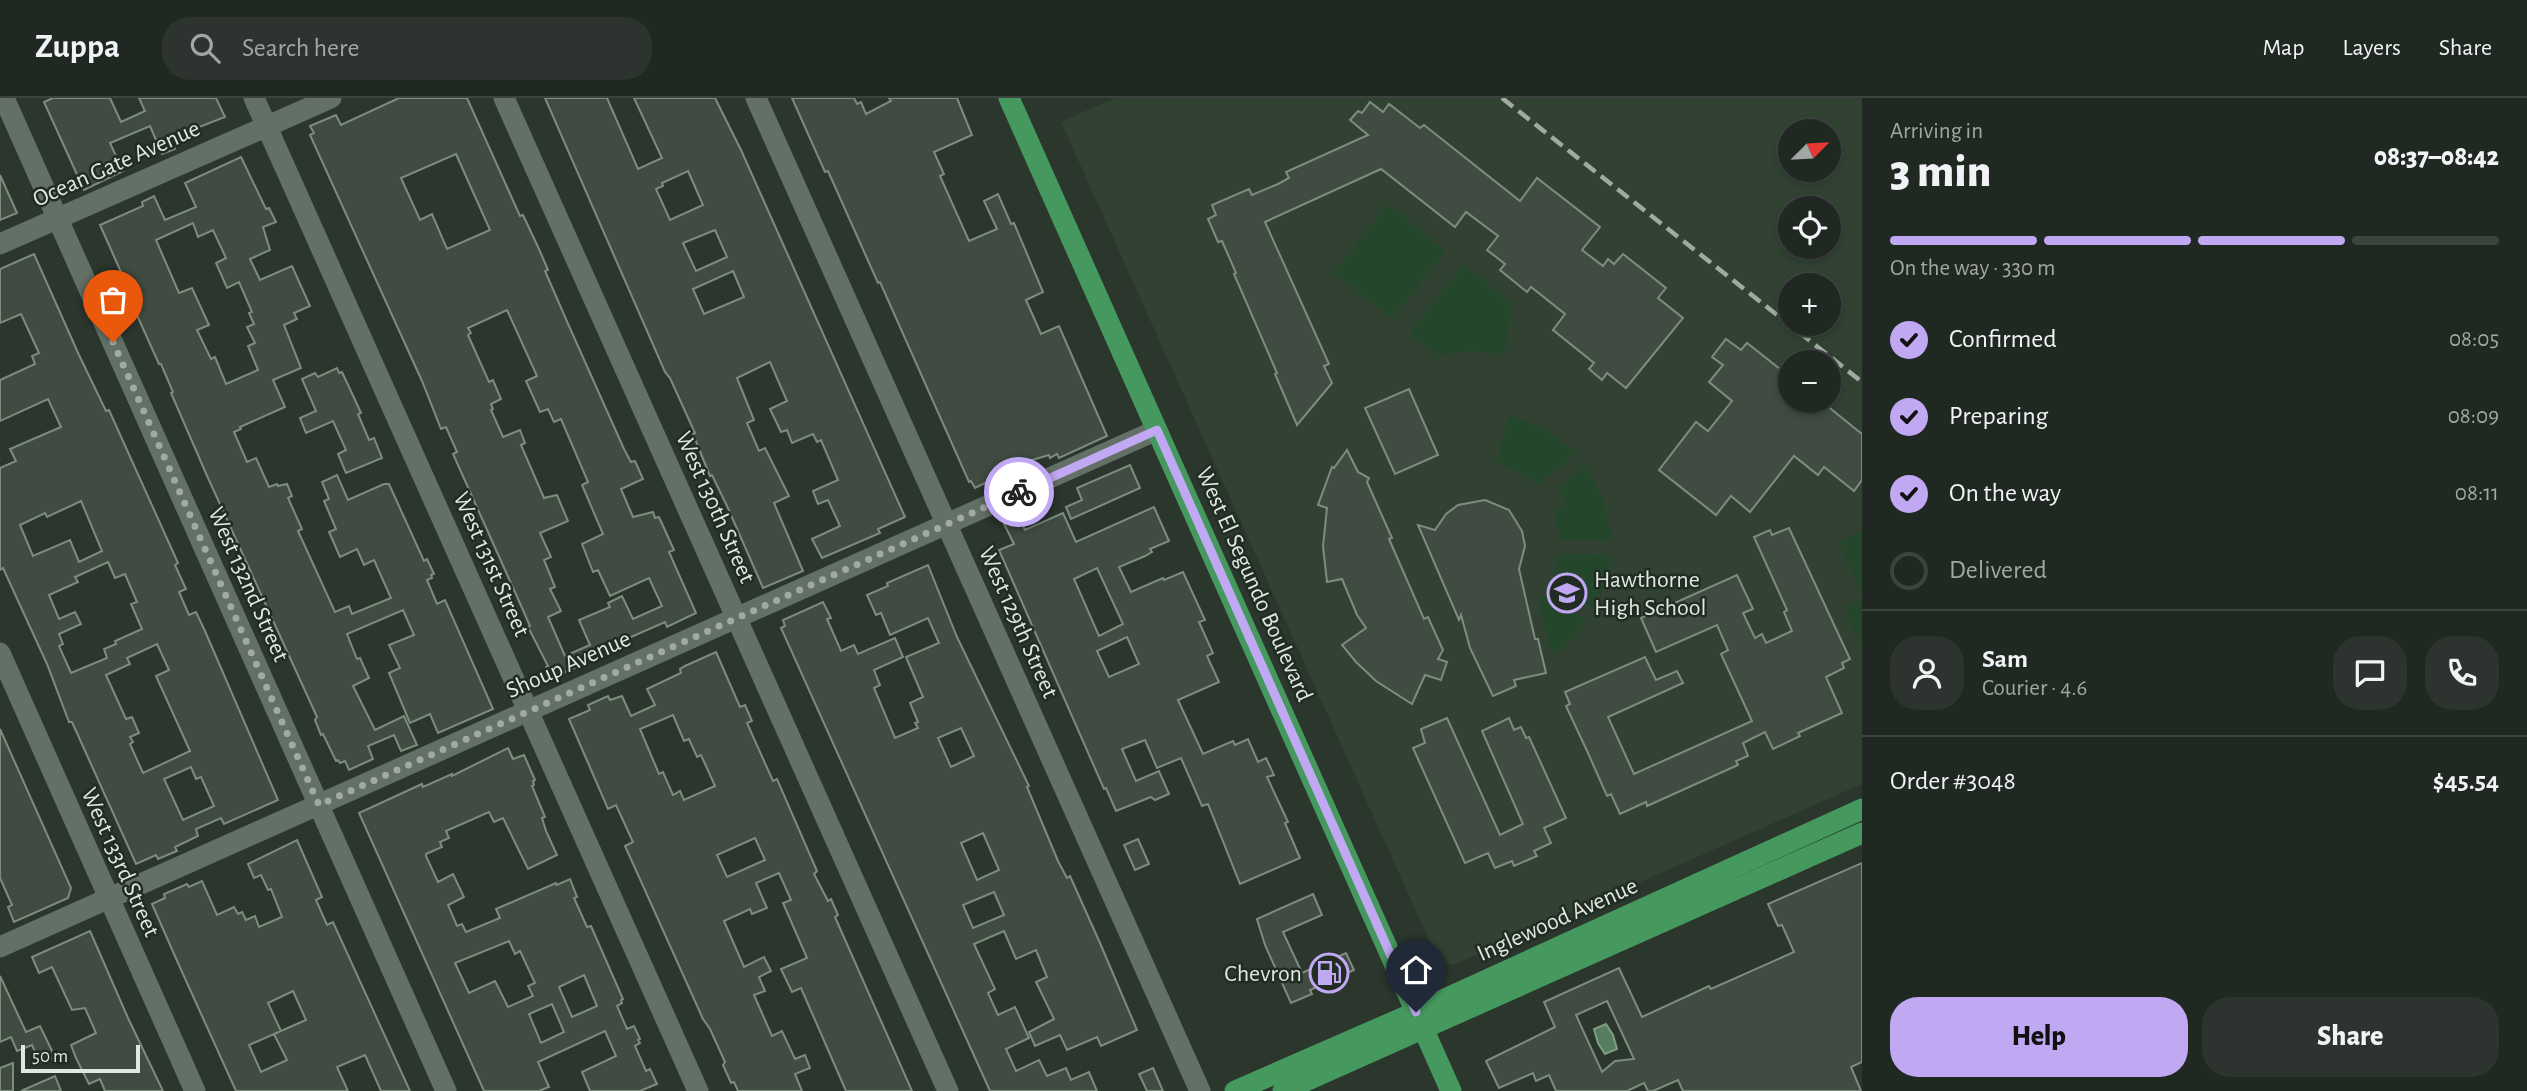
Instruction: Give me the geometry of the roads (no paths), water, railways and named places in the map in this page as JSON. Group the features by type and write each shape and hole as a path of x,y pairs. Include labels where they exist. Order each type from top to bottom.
{"main road":[{"name":"West El Segundo Boulevard","path":"1009,98 1451,1091"},
{"name":"Inglewood Avenue","path":"1283,1091 1420,1021 1862,809"},
{"name":"Inglewood Avenue","path":"1235,1091 1420,1021 1862,833"}],"street":[{"name":"West 132nd Street","path":"4,98 446,1091"},
{"name":"West 131st Street","path":"254,98 698,1091"},
{"name":"Ocean Gate Avenue","path":"0,244 331,98"},
{"name":"West 130th Street","path":"504,98 948,1091"},
{"name":"West 129th Street","path":"756,98 1200,1091"},
{"name":"Shoup Avenue","path":"0,947 1157,430"},
{"name":"West 133rd Street","path":"0,653 195,1091"}],"railway":[{"path":"1502,98 1862,382"}],"place":[{"name":"Hawthorne High School","path":"1567,593"},
{"name":"Chevron","path":"1329,973"}]}
